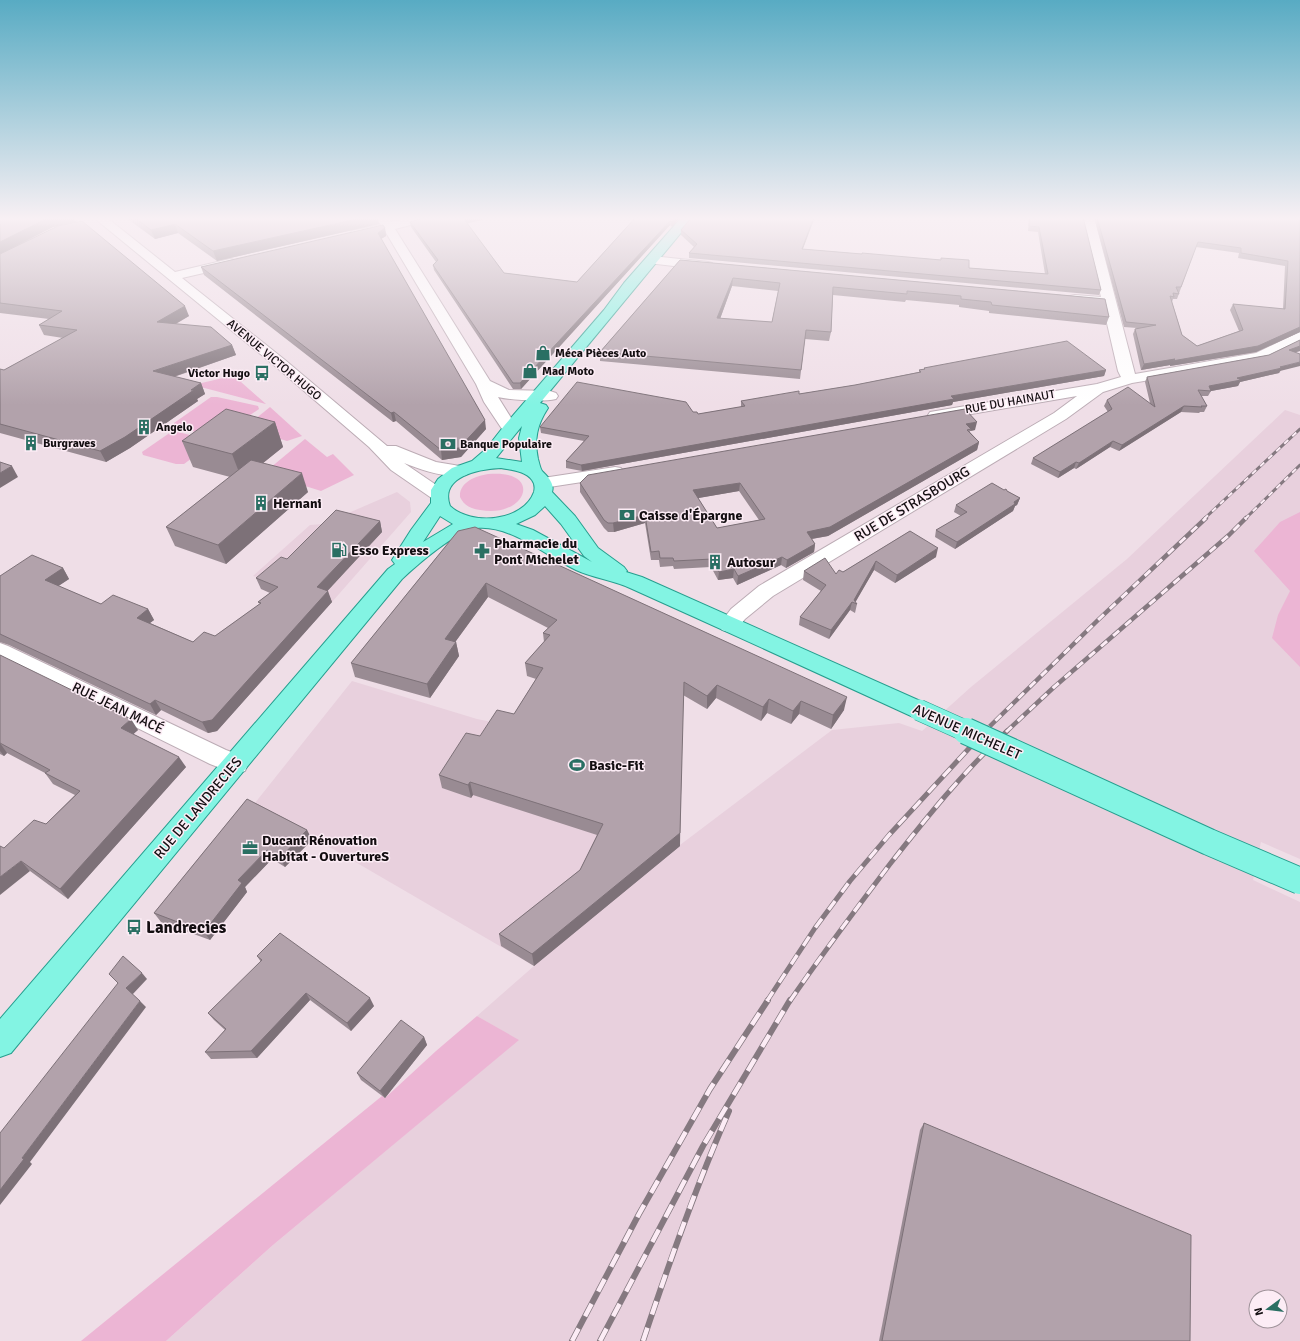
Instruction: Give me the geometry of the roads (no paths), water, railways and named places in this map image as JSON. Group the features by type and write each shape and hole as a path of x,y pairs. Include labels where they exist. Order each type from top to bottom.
{"main road":[{"path":"478,465 492,453 510,429 545,395 625,291 637,280"},
{"path":"540,483 519,466 507,463 478,465 460,471 444,483 439,499 449,514 459,520 472,523 496,524 511,521 528,513 537,506 540,483 527,450 526,436 530,423 545,395"},
{"name":"AVENUE MICHELET","path":"540,483 591,552 609,566 635,582 1209,842 1300,881"},
{"name":"RUE DE LANDRECIES","path":"395,574 414,538 439,499"},
{"name":"RUE DE LANDRECIES","path":"0,1042 395,574 431,543 454,530 472,523"},
{"name":"AVENUE MICHELET","path":"496,524 526,534 583,566 635,582"}],"street":[{"name":"AVENUE VICTOR HUGO","path":"177,280 375,443 397,466 439,499"},
{"path":"420,280 484,384 492,402 510,429"},
{"path":"1103,280 1126,370 1130,379"},
{"path":"1065,298 1108,302"},
{"path":"1099,388 1130,379 1261,356 1300,336"},
{"path":"484,384 494,391 504,395 545,395"},
{"name":"RUE DU HAINAUT","path":"923,417 1099,388"},
{"name":"RUE DE STRASBOURG","path":"729,625 746,607 766,591 1060,416 1099,388"},
{"name":"AVENUE VICTOR HUGO","path":"375,443 423,465 460,471"},
{"path":"540,483 632,469"},
{"name":"RUE JEAN MACÉ","path":"0,651 218,757 236,764"}],"railway":[{"path":"1204,519 1300,429"},
{"path":"1245,519 1300,465"},
{"path":"985,731 1098,620 1206,518"},
{"path":"1006,732 1053,688 1229,535 1245,519"},
{"path":"767,1001 815,928 850,881 889,835 985,731"},
{"path":"790,1001 814,966 918,829 975,762 1006,732"},
{"path":"572,1341 639,1214 710,1089 768,1000"},
{"path":"600,1341 703,1146 790,1000"},
{"path":"643,1341 683,1225 729,1111"}],"place":[{"name":"Méca Pièces Auto","path":"543,353"},
{"name":"Mad Moto","path":"530,371"},
{"name":"Victor Hugo","path":"262,373"},
{"name":"Angelo","path":"144,427"},
{"name":"Burgraves","path":"31,443"},
{"name":"Banque Populaire","path":"448,444"},
{"name":"Hernani","path":"261,503"},
{"name":"Caisse d'Épargne","path":"627,515"},
{"name":"Esso Express","path":"339,550"},
{"name":"Pharmacie du Pont Michelet","path":"482,551"},
{"name":"Autosur","path":"715,562"},
{"name":"Basic-Fit","path":"577,765"},
{"name":"Ducant Rénovation Habitat - OuvertureS","path":"250,848"},
{"name":"Landrecies","path":"134,927"}]}
